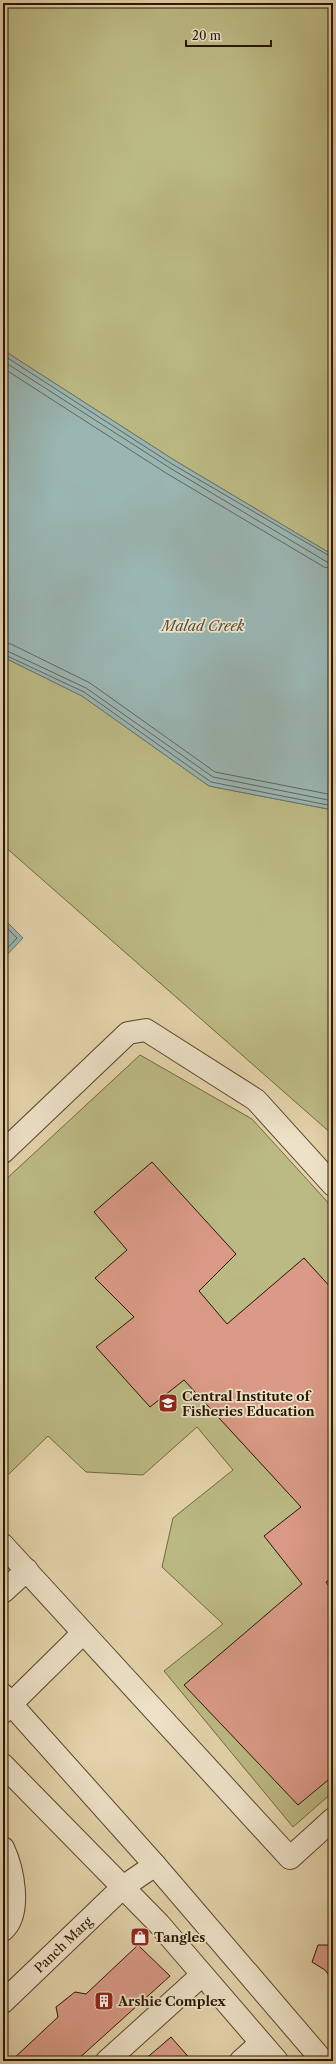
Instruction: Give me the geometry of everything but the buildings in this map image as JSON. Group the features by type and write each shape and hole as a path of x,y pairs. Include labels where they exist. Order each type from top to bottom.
{"street":[{"path":"3,1152 128,1033 146,1030 256,1100 333,1185"},
{"path":"3,1545 290,1858 333,1819"},
{"path":"3,1592 26,1570"},
{"path":"83,1633 6,1704 155,1865 323,2061"},
{"path":"3,1765 159,1924 270,2056"},
{"path":"3,1848 11,1873 15,1901 9,1925 3,1930"},
{"name":"Panch Marg","path":"3,2002 123,1887 155,1865"},
{"path":"112,2060 202,1975"},
{"path":"241,2061 270,2056"}],"shaded area":[{"path":"3,3 333,3 333,555 174,460 3,350"},
{"path":"3,657 82,696 209,786 333,810 333,1135 3,845"},
{"path":"140,1055 252,1119 333,1208 333,1792 293,1827 164,1671 223,1624 162,1567 173,1518 233,1470 197,1427 143,1475 86,1472 48,1436 9,1474 3,1474 3,1182"}],"water":[{"name":"Malad Creek","path":"3,350 174,460 333,555 333,810 209,786 82,696 3,657"},
{"path":"3,918 23,938 3,959"}],"place":[{"name":"Central Institute of Fisheries Education","path":"168,1403"},
{"name":"Tangles","path":"140,1937"},
{"name":"Arshie Complex","path":"104,2001"}]}
